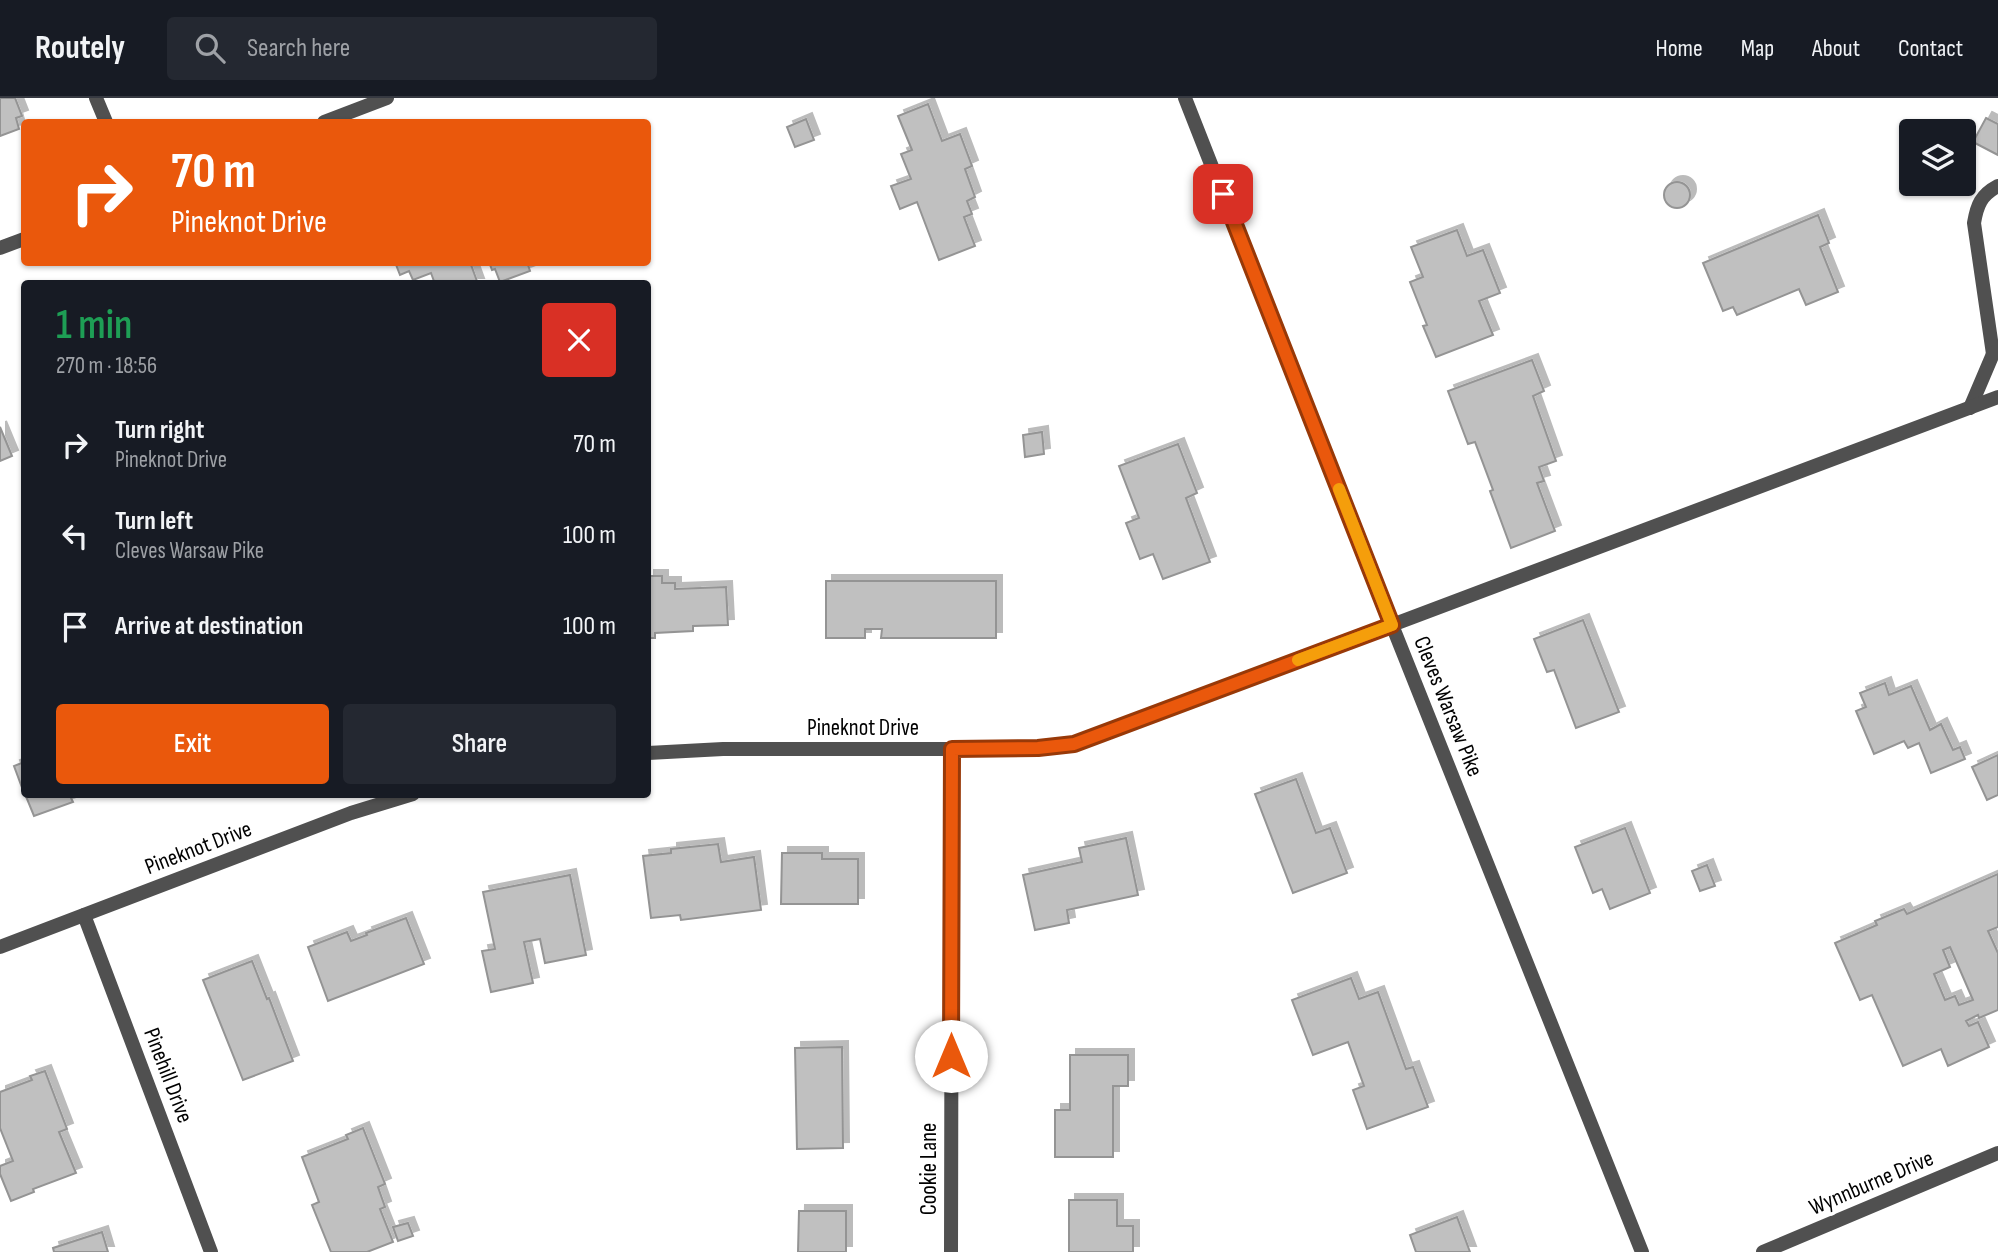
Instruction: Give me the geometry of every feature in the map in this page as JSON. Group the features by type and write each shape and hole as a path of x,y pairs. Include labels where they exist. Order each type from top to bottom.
{"street":[{"path":"96,98 105,119"},
{"path":"332,119 387,98"},
{"name":"Cleves Warsaw Pike","path":"1185,98 1642,1252"},
{"path":"1970,408 1996,352 1974,223 1976,208 1982,198 1998,186"},
{"path":"0,248 21,240"},
{"name":"Pineknot Drive","path":"651,753 723,749 1038,748 1074,744 1998,397"},
{"name":"Cookie Lane","path":"951,1252 952,749"},
{"name":"Pineknot Drive","path":"0,947 351,813 400,798"},
{"name":"Pinehill Drive","path":"84,915 211,1252"},
{"name":"Wynnburne Drive","path":"1763,1252 1998,1153"}],"building":[{"path":"0,98 15,98 22,116 16,118 19,129 0,136"},
{"path":"928,104 942,141 960,134 972,166 965,169 975,197 967,201 972,214 964,217 975,246 939,260 917,202 900,209 891,186 911,179 901,154 912,150 898,116"},
{"path":"1986,118 1998,124 1998,155 1976,144 1976,136"},
{"path":"806,119 814,140 795,147 787,127"},
{"path":"1677,182 1686,186 1690,195 1686,204 1677,208 1668,204 1664,195 1668,186"},
{"path":"1818,215 1829,243 1820,247 1838,292 1806,305 1799,289 1737,315 1733,307 1723,311 1703,263"},
{"path":"1457,230 1467,256 1483,250 1500,293 1479,301 1493,335 1436,357 1423,326 1427,325 1410,282 1423,277 1411,247"},
{"path":"397,266 471,266 477,280 434,280 431,273 413,280 409,271 400,275"},
{"path":"490,266 528,266 530,271 499,280 495,269 492,270"},
{"path":"1532,360 1544,391 1533,396 1556,461 1539,467 1544,481 1537,483 1555,531 1511,548 1475,442 1468,444 1448,391"},
{"path":"0,427 12,456 0,461"},
{"path":"1042,432 1044,454 1025,457 1023,435"},
{"path":"1178,444 1197,493 1186,498 1210,562 1163,579 1153,554 1140,559 1126,523 1139,518 1119,466"},
{"path":"651,576 662,576 662,583 675,583 675,589 726,587 728,625 693,626 693,631 655,633 655,638 651,638"},
{"path":"826,581 996,581 996,638 881,638 882,629 865,629 865,638 826,638"},
{"path":"1583,620 1619,712 1576,728 1554,670 1547,672 1534,639"},
{"path":"1885,683 1889,695 1911,686 1930,730 1941,724 1953,750 1960,747 1965,759 1931,773 1919,743 1908,748 1904,741 1874,754 1856,711 1866,707 1860,693"},
{"path":"1998,755 1998,795 1987,800 1972,767"},
{"path":"21,763 21,785 14,766"},
{"path":"1296,779 1316,833 1330,828 1347,873 1293,893 1255,794"},
{"path":"27,798 71,798 73,802 34,816"},
{"path":"1625,828 1650,893 1610,909 1602,889 1593,893 1575,847"},
{"path":"1126,838 1138,895 1067,910 1069,923 1035,930 1023,875 1082,862 1079,848"},
{"path":"718,844 721,862 754,857 761,910 681,920 680,915 651,918 643,856 671,853 671,849"},
{"path":"782,853 822,853 822,859 858,859 858,904 781,904"},
{"path":"1707,865 1715,886 1700,891 1692,871"},
{"path":"1998,874 1998,927 1988,931 1998,953 1998,1010 1966,1021 1969,1026 1978,1022 1989,1047 1948,1066 1941,1049 1903,1066 1872,995 1860,1000 1835,943 1877,925 1875,921 1904,909 1907,914","holes":["1950,947 1973,1000 1959,1005 1955,996 1945,1000 1934,974 1950,967 1943,950"]},
{"path":"570,875 586,955 545,963 540,939 524,942 533,983 491,992 482,951 495,949 483,892"},
{"path":"406,918 424,964 328,1001 308,947 347,932 351,941"},
{"path":"252,961 293,1061 243,1080 203,980"},
{"path":"1351,978 1359,999 1378,992 1406,1069 1413,1067 1428,1107 1367,1129 1353,1090 1364,1086 1348,1042 1313,1055 1292,1000"},
{"path":"842,1047 843,1148 797,1149 795,1048"},
{"path":"1070,1055 1128,1055 1128,1086 1113,1086 1113,1157 1055,1157 1055,1110 1070,1110"},
{"path":"45,1071 67,1129 59,1132 76,1173 33,1189 34,1192 11,1201 0,1174 0,1166 13,1161 0,1128 0,1092 32,1080 30,1076"},
{"path":"363,1128 385,1184 378,1187 385,1207 380,1209 393,1242 367,1252 331,1252 312,1205 319,1202 302,1157 348,1139 346,1135"},
{"path":"1069,1200 1117,1200 1117,1226 1133,1226 1133,1252 1069,1252"},
{"path":"799,1211 846,1211 846,1252 798,1252"},
{"path":"1457,1217 1470,1252 1416,1252 1410,1235"},
{"path":"408,1223 413,1236 398,1241 393,1227"},
{"path":"102,1232 108,1252 54,1252 53,1248"}],"slow traffic":[{"path":"1298,660 1392,625 1339,489"}],"route":[{"path":"951,1056 952,749 1038,748 1074,744 1392,625 1223,194"}]}
